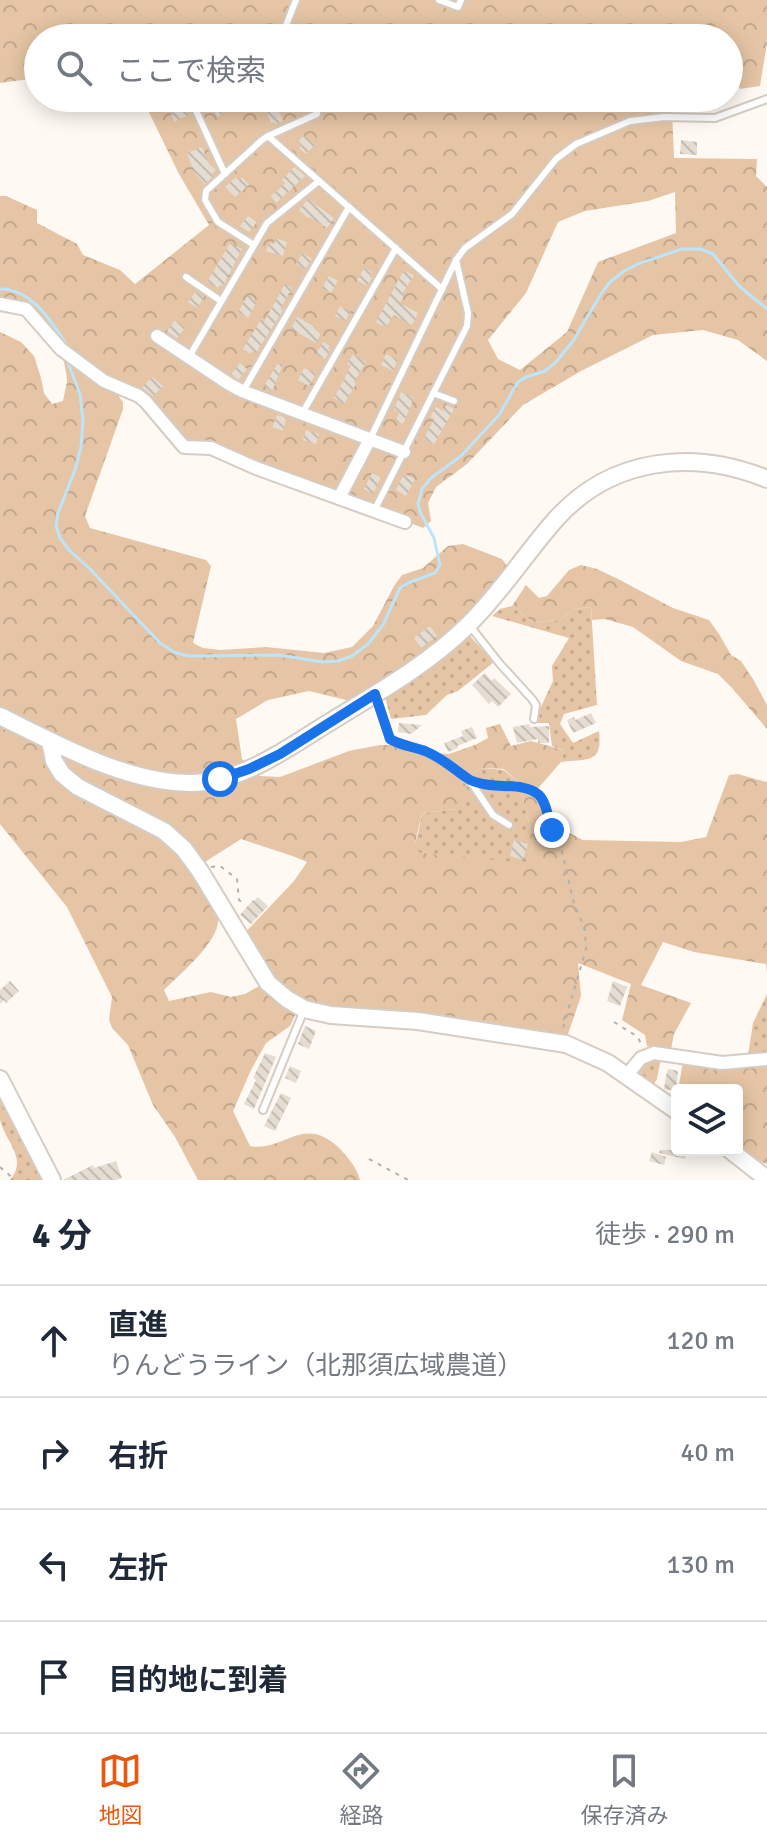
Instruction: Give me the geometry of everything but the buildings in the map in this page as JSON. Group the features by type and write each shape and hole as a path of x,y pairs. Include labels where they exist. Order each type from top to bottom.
{"street":[{"path":"0,304 26,309 61,349 104,381 139,396 184,447 211,448 256,468 405,522"},
{"path":"157,336 242,391 404,452"},
{"path":"339,498 370,439"},
{"path":"0,716 50,741 135,775 193,783 220,779 280,754 434,654 493,599 558,517 580,497 605,481 627,471 653,465 700,461 767,479"},
{"path":"50,741 54,761 62,774 78,787 164,831 184,849 268,983 287,999 304,1009 331,1015 418,1021 559,1043 592,1055 627,1075 671,1107"},
{"path":"627,1075 645,1056 654,1053 722,1063 767,1059"},
{"path":"0,1079 52,1180"},
{"path":"738,1156 767,1179"}],"lane":[{"path":"287,24 296,0"},
{"path":"439,0 458,7 461,0"},
{"path":"743,108 767,99"},
{"path":"197,112 225,174"},
{"path":"254,245 218,222 205,200 206,191 262,140 317,112"},
{"path":"370,439 456,260 465,248 512,214 556,159 576,144 630,121 664,117 715,118 731,112"},
{"path":"268,136 442,289"},
{"path":"189,357 267,223 319,181"},
{"path":"242,391 349,207"},
{"path":"302,414 396,248"},
{"path":"374,511 467,326 468,313 456,260"},
{"path":"186,277 221,301"},
{"path":"433,393 454,401"},
{"path":"469,624 532,699 536,705 534,719"},
{"path":"375,694 390,739 453,766 468,780 493,815 509,825"},
{"path":"263,1110 304,1009"}],"path":[{"path":"468,780 526,788 539,796 560,843 574,904 585,929 586,949 559,1043"},
{"path":"201,873 214,865 228,870 237,879 239,900 244,904"},
{"path":"614,1022 638,1037 645,1056"},
{"path":"369,1159 408,1180"},
{"path":"0,1167 15,1180"}],"green space":[{"path":"0,0 767,0 767,43 760,86 743,89 743,24 24,24 24,80 0,83"},
{"path":"149,112 672,112 674,158 757,159 756,176 767,187 767,361 738,340 703,330 653,335 581,371 523,405 467,464 436,487 428,503 431,521 423,528 204,444 187,442 124,386 119,397 123,409 85,516 90,528 206,560 211,566 193,643 203,648 266,647 324,653 352,647 373,626 402,575 423,568 448,546 463,544 502,559 507,566 477,605 428,651 350,701 309,691 268,700 236,719 242,759 260,776 280,777 349,751 380,745 412,745 434,753 449,754 488,738 486,728 500,724 511,746 531,741 564,750 561,762 534,793 556,826 583,840 681,842 706,837 729,775 767,781 767,973 766,964 694,952 663,942 641,985 691,1003 674,1034 671,1049 647,1046 645,1035 622,1020 631,984 578,963 581,996 566,1040 301,1003 290,1026 266,1043 233,1111 250,1146 262,1147 293,1136 315,1134 339,1148 352,1163 360,1180 198,1180 175,1137 153,1105 128,1045 112,1028 109,1020 112,997 67,907 0,824 0,332 21,342 34,356 44,393 52,404 63,401 67,382 64,362 50,328 24,304 0,297 0,196 37,210 37,223 77,244 83,255 120,270 135,284 209,225 179,174","holes":["675,192 676,233 598,262 567,332 520,370 498,359 488,340 526,293 558,222 585,211 648,201","482,768 504,769 519,783 534,843 526,863 413,852 422,813 455,809 467,791 465,778","241,839 307,862 294,881 242,936 261,985 245,994 231,997 211,992 169,1001 164,990 207,946 217,925 214,904 193,872"]},
{"path":"581,565 597,569 673,608 709,620 731,655 741,661 767,705 767,729 718,674 681,661 633,627 605,619 592,620 591,607 575,609 560,620 533,622 512,606 526,585 539,598 547,596 569,570"},
{"path":"512,606 533,622 560,620 575,609 591,607 597,705 564,714 560,724 573,743 599,731 599,749 592,758 561,762 564,750 552,746 549,723 536,723 553,681 552,666 569,638 492,616 500,609"},
{"path":"470,636 494,662 458,691 447,695 426,715 391,719 385,697"},
{"path":"482,768 504,770 519,783 534,843 526,864 412,852 422,813 455,809 464,778"},
{"path":"767,994 767,1056 748,1056 753,1023"},
{"path":"652,1058 661,1058 657,1079 652,1087 638,1073 640,1067"},
{"path":"683,1062 767,1063 767,1164 743,1154 743,1084 679,1084"},
{"path":"0,1092 46,1180 10,1180 17,1165 0,1119"}],"waterway":[{"path":"67,360 80,394 83,420 81,447 56,526 69,550 160,643 174,652 188,656 278,655 323,662 338,661 352,656 368,644 383,625 400,588 435,573 440,565 434,538 418,504 422,489 431,478 461,456 499,415 518,382 545,371 556,362 610,282 638,264 682,249 700,249 713,254 739,286 767,309"},
{"path":"0,289 21,294 38,307 65,342 65,348"}],"route":[{"path":"220,779 280,754 375,694 390,739 438,757 468,780 530,790 542,800 552,830"}]}
